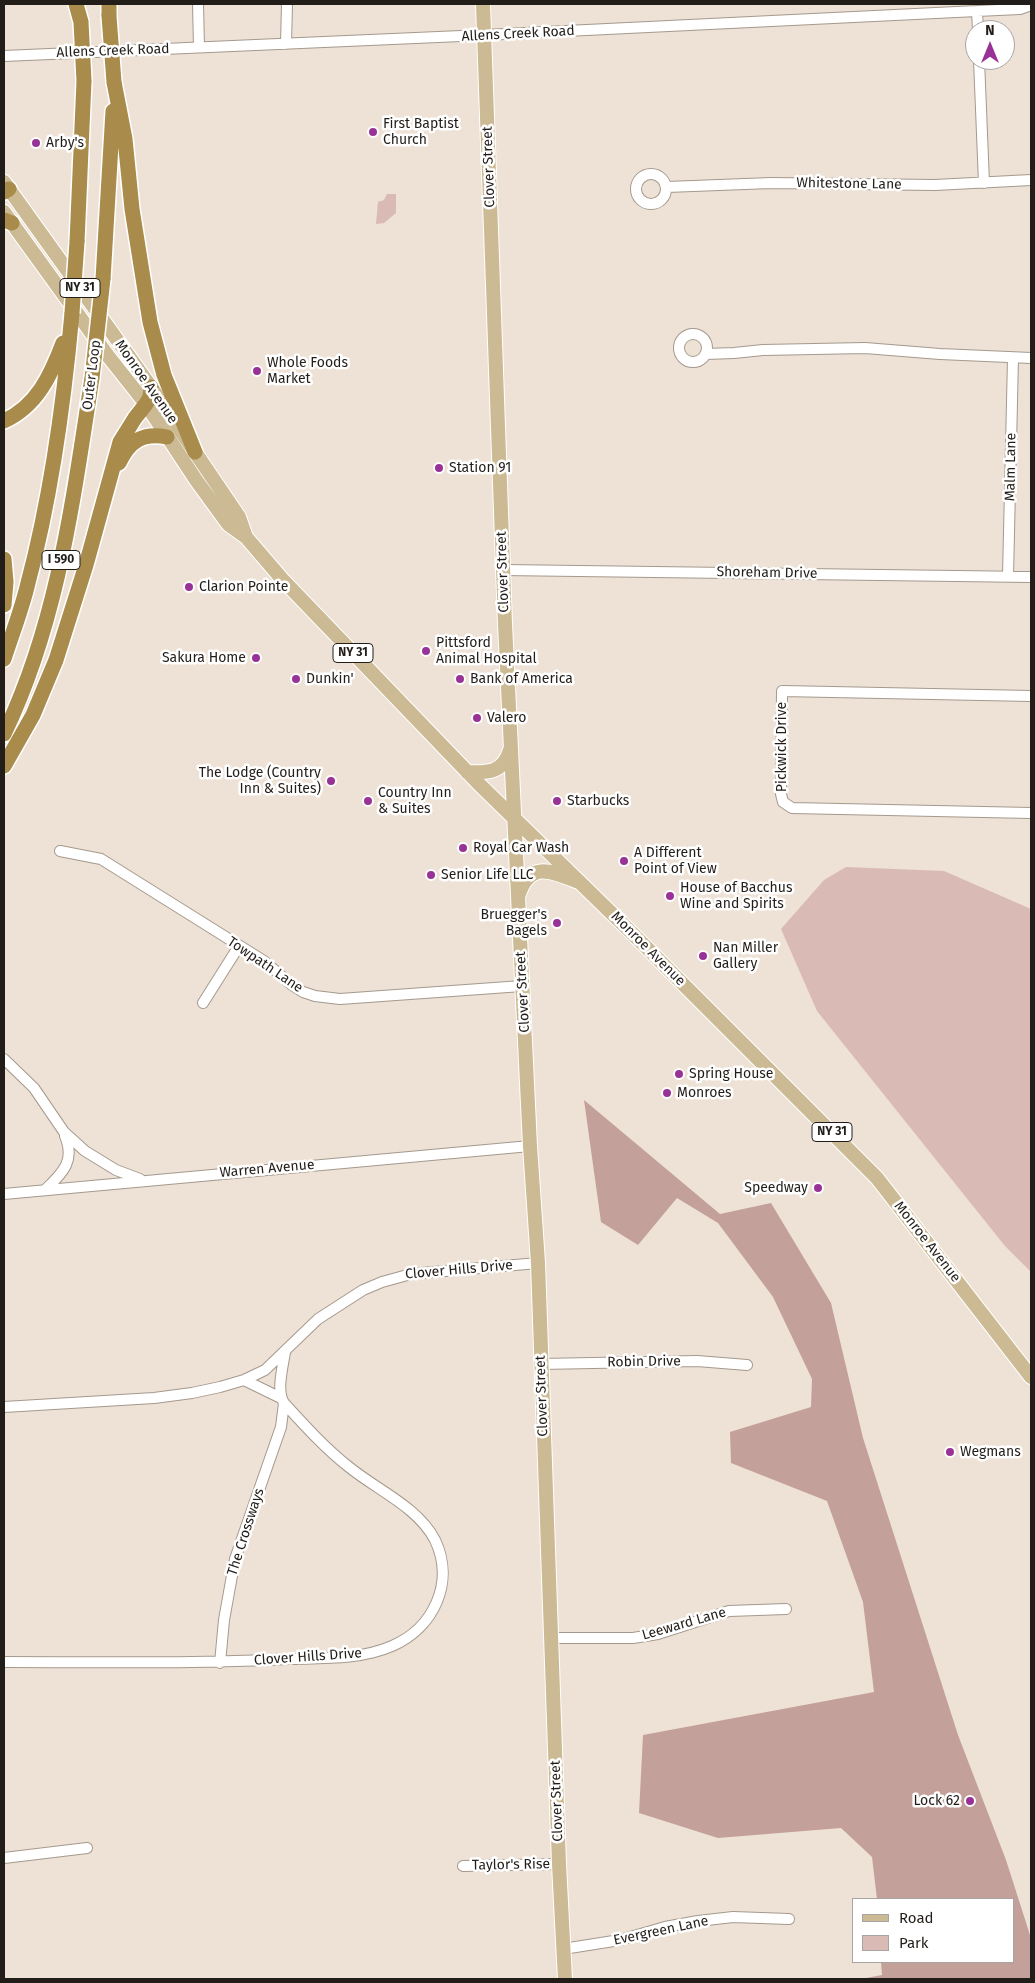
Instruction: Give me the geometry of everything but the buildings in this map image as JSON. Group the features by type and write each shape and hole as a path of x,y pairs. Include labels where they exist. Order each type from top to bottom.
{"highway":[{"path":"4,421 29,404 41,390 67,343 72,313 77,242 84,81 81,22 77,4"},
{"name":"Outer Loop","path":"4,734 20,700 51,606 71,516 92,378 103,279 114,82 109,10"},
{"path":"114,82 125,139 132,209 150,322 164,375 195,452"},
{"name":"Outer Loop","path":"4,659 28,584 43,516 56,437 67,343"},
{"path":"4,766 33,715 56,660 86,565 120,442 150,397 151,387"},
{"path":"108,487 125,450 142,436 156,435 167,437"},
{"path":"4,559 6,582 4,605"}],"main road":[{"name":"Clover Street","path":"483,4 502,570 530,1146 538,1263 559,1864 565,1979"},
{"name":"Monroe Avenue","path":"5,188 151,387 239,517 246,537"},
{"name":"Monroe Avenue","path":"6,219 146,404 228,524 246,537 294,592 467,772 877,1178 1031,1377"},
{"path":"467,772 487,773 496,770 508,758 510,749"},
{"path":"518,897 526,879 538,871 548,870 581,883"}],"street":[{"path":"198,4 199,48"},
{"path":"286,44 287,4"},
{"name":"Allens Creek Road","path":"4,56 1020,9 1031,5"},
{"path":"977,11 977,20"},
{"path":"979,70 984,182"},
{"name":"Whitestone Lane","path":"667,187 771,183 935,185 1031,180"},
{"path":"706,354 763,350 866,348 1031,358"},
{"name":"Malm Lane","path":"1008,576 1013,358"},
{"name":"Shoreham Drive","path":"502,570 1031,577"},
{"name":"Pickwick Drive","path":"1031,696 782,691 781,794 783,802 792,808 1031,813"},
{"name":"Towpath Lane","path":"60,852 101,860 264,961 298,988 315,996 329,998 522,986"},
{"path":"203,1003 239,946"},
{"path":"4,1059 34,1088 64,1132 71,1149 60,1176 46,1190"},
{"path":"64,1132 85,1151 116,1170 143,1180"},
{"name":"Warren Avenue","path":"4,1194 530,1146"},
{"name":"Clover Hills Drive","path":"4,1407 154,1398 192,1393 244,1380 265,1370 286,1352 310,1326 336,1306 382,1282 412,1274 538,1263"},
{"path":"283,1401 282,1371 286,1352"},
{"name":"Robin Drive","path":"541,1364 697,1361 747,1365"},
{"name":"Clover Hills Drive","path":"4,1662 220,1663 340,1657 367,1654 386,1648 403,1640 422,1625 435,1607 442,1586 440,1553 427,1528 404,1506 371,1484 329,1450 283,1401 244,1380"},
{"name":"The Crossways","path":"220,1663 231,1576 281,1427 283,1401"},
{"name":"Leeward Lane","path":"551,1638 633,1638 658,1634 729,1611 786,1609"},
{"path":"4,1858 87,1848"},
{"name":"Taylor's Rise","path":"463,1866 559,1864"},
{"name":"Evergreen Lane","path":"563,1949 620,1940 665,1927 698,1921 733,1918 789,1919"}],"green space":[{"path":"387,194 396,194 396,213 384,223 376,224 378,202 384,200"},
{"path":"846,867 944,871 1031,909 1031,1272 1005,1246 817,1011 781,929 824,880"}],"shaded area":[{"path":"584,1100 720,1214 771,1203 831,1303 863,1438 958,1735 1006,1860 1030,1935 1031,1979 861,1979 882,1975 881,1963 1015,1963 1015,1898 877,1898 872,1857 841,1828 718,1838 639,1813 643,1735 874,1692 863,1602 827,1501 731,1463 730,1432 811,1407 812,1379 773,1297 718,1223 677,1198 638,1245 601,1222"}],"place":[{"name":"First Baptist Church","path":"373,132"},
{"name":"Arby's","path":"36,143"},
{"name":"Whole Foods Market","path":"257,371"},
{"name":"Station 91","path":"439,468"},
{"name":"Clarion Pointe","path":"189,587"},
{"name":"Pittsford Animal Hospital","path":"426,651"},
{"name":"Sakura Home","path":"256,658"},
{"name":"Dunkin'","path":"296,679"},
{"name":"Bank of America","path":"460,679"},
{"name":"Valero","path":"477,718"},
{"name":"The Lodge (Country Inn & Suites)","path":"331,781"},
{"name":"Country Inn & Suites","path":"368,801"},
{"name":"Starbucks","path":"557,801"},
{"name":"Royal Car Wash","path":"463,848"},
{"name":"A Different Point of View","path":"624,861"},
{"name":"Senior Life LLC","path":"431,875"},
{"name":"House of Bacchus Wine and Spirits","path":"670,896"},
{"name":"Bruegger's Bagels","path":"557,923"},
{"name":"Nan Miller Gallery","path":"703,956"},
{"name":"Spring House","path":"679,1074"},
{"name":"Monroes","path":"667,1093"},
{"name":"Speedway","path":"818,1188"},
{"name":"Wegmans","path":"950,1452"},
{"name":"Lock 62","path":"970,1801"}]}
